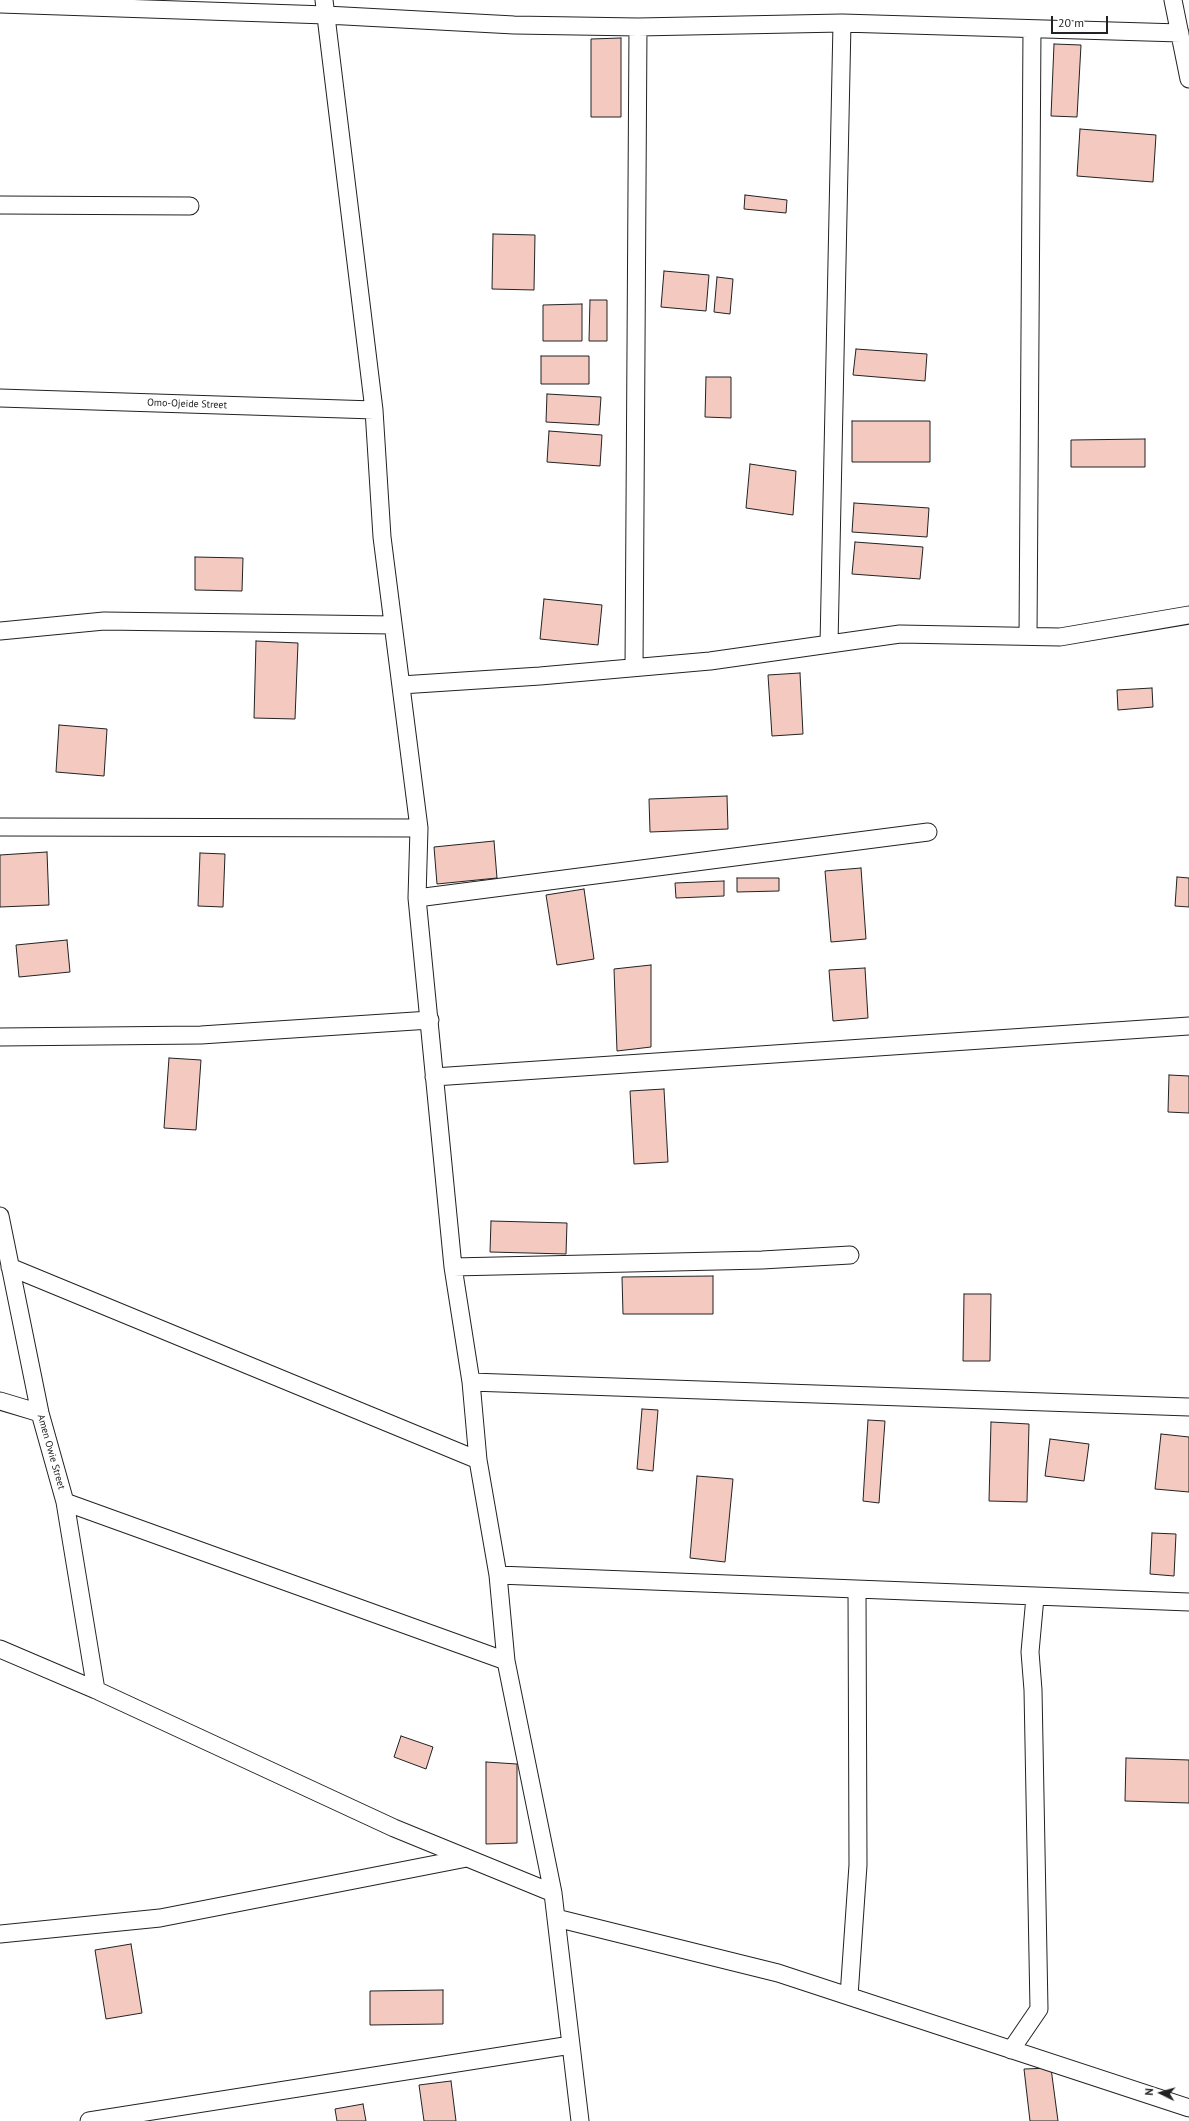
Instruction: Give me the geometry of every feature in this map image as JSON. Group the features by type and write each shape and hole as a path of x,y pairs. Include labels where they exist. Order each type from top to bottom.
{"street":[{"path":"1173,0 1189,79"},
{"path":"0,4 325,7 514,25 638,27 842,23 1180,33"},
{"path":"325,7 374,410 382,537 419,828 417,898 453,1266 471,1382 478,1460 498,1575 506,1661 553,1893 580,2121"},
{"path":"829,644 842,23"},
{"path":"634,668 638,27"},
{"path":"1028,636 1032,29"},
{"path":"0,205 190,206"},
{"name":"Omo-Ojeide Street","path":"0,398 374,410"},
{"path":"401,685 710,661 900,634 1060,636 1189,615"},
{"path":"0,631 104,622 393,625"},
{"path":"0,827 419,828"},
{"path":"417,898 928,832"},
{"path":"0,1037 201,1035 430,1020"},
{"path":"434,1077 1189,1026"},
{"name":"Amen Owie Street","path":"0,1216 40,1413 65,1502 96,1690"},
{"path":"453,1266 746,1260 850,1255"},
{"path":"10,1267 478,1460"},
{"path":"471,1382 1189,1407"},
{"path":"0,1401 40,1413"},
{"path":"65,1502 506,1661"},
{"path":"498,1575 1189,1602"},
{"path":"849,1996 858,1865 857,1590"},
{"path":"1011,2050 1040,2009 1033,1690 1030,1652 1035,1597"},
{"path":"0,1649 96,1690 394,1828 553,1893"},
{"path":"0,1934 160,1918 467,1858"},
{"path":"556,1918 778,1973 1189,2108"},
{"path":"89,2121 571,2045"}],"building":[{"path":"621,38 621,117 591,117 591,39"},
{"path":"1054,44 1081,45 1077,117 1051,116"},
{"path":"1080,129 1156,135 1153,182 1077,176"},
{"path":"745,195 787,200 786,213 744,209"},
{"path":"493,234 535,235 534,290 492,289"},
{"path":"664,271 709,275 706,311 661,307"},
{"path":"717,277 733,279 730,314 714,312"},
{"path":"590,300 607,300 607,341 589,341"},
{"path":"582,304 582,341 543,341 543,305"},
{"path":"856,349 927,354 925,381 853,375"},
{"path":"541,356 589,356 589,384 541,384"},
{"path":"706,377 731,377 731,418 705,417"},
{"path":"547,394 601,397 599,425 546,422"},
{"path":"852,421 930,421 930,462 852,462"},
{"path":"549,431 602,435 600,466 547,462"},
{"path":"1145,439 1145,467 1071,467 1071,440"},
{"path":"750,464 796,471 793,515 746,508"},
{"path":"854,503 929,508 927,537 852,532"},
{"path":"855,542 923,547 920,579 852,574"},
{"path":"195,557 243,558 242,591 195,590"},
{"path":"544,599 602,605 598,645 540,639"},
{"path":"256,641 298,643 295,719 254,718"},
{"path":"800,673 803,734 772,736 768,675"},
{"path":"1152,688 1153,707 1118,710 1117,690"},
{"path":"59,725 107,729 104,776 56,772"},
{"path":"727,796 728,829 650,832 649,799"},
{"path":"494,841 497,878 437,884 434,847"},
{"path":"47,852 49,905 0,907 0,855"},
{"path":"200,853 225,854 223,907 198,906"},
{"path":"861,868 866,939 831,942 825,871"},
{"path":"1177,877 1189,878 1189,907 1175,906"},
{"path":"737,878 779,878 779,891 737,892"},
{"path":"724,881 724,896 676,898 675,883"},
{"path":"584,889 594,959 557,965 546,895"},
{"path":"67,940 70,972 19,977 16,945"},
{"path":"651,965 651,1047 617,1051 614,969"},
{"path":"865,968 868,1018 833,1021 829,970"},
{"path":"169,1058 201,1060 196,1130 164,1128"},
{"path":"1169,1075 1189,1076 1189,1113 1168,1112"},
{"path":"664,1089 668,1162 634,1164 630,1091"},
{"path":"491,1221 567,1223 566,1254 490,1252"},
{"path":"713,1276 713,1314 623,1314 622,1277"},
{"path":"964,1294 991,1294 990,1361 963,1361"},
{"path":"642,1409 658,1410 653,1471 637,1469"},
{"path":"868,1420 885,1421 879,1503 863,1501"},
{"path":"991,1422 1029,1424 1027,1502 989,1501"},
{"path":"1161,1434 1189,1437 1189,1492 1155,1489"},
{"path":"1050,1439 1089,1444 1084,1481 1045,1476"},
{"path":"697,1476 733,1479 725,1562 690,1558"},
{"path":"1152,1533 1176,1534 1174,1576 1150,1574"},
{"path":"401,1736 433,1747 426,1769 394,1757"},
{"path":"1126,1758 1189,1760 1189,1803 1125,1801"},
{"path":"486,1762 517,1764 517,1843 486,1844"},
{"path":"131,1944 142,2013 106,2019 95,1950"},
{"path":"443,1990 443,2024 370,2025 370,1991"},
{"path":"1051,2068 1058,2121 1030,2121 1024,2069"},
{"path":"451,2081 456,2121 424,2121 419,2085"},
{"path":"363,2104 366,2121 337,2121 335,2109"}]}
